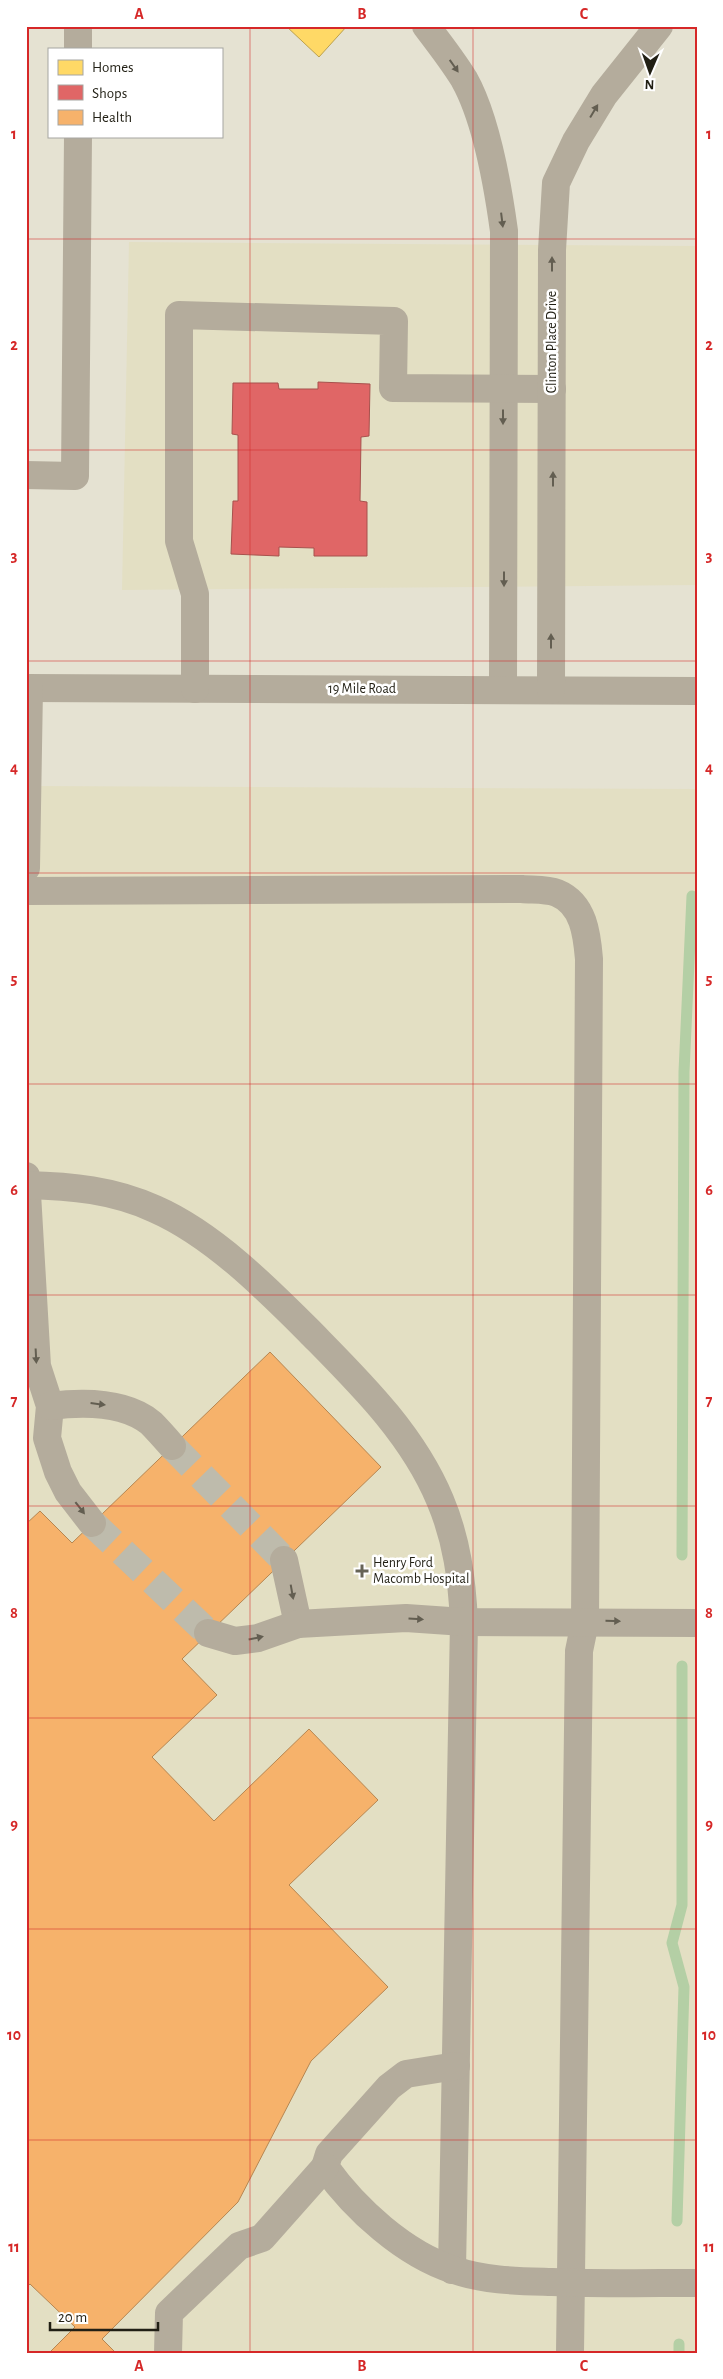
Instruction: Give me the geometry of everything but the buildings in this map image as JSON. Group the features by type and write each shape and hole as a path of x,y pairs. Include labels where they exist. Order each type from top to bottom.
{"street":[{"path":"78,26 78,48"},
{"path":"426,26 464,80 479,115 498,190 504,231 503,689"},
{"name":"Clinton Place Drive","path":"551,690 552,250 556,183 576,141 604,95 659,26"},
{"path":"26,475 75,476 78,138"},
{"path":"195,689 195,594 179,541 179,316 394,321 393,388 552,389"},
{"path":"26,868 28,688"},
{"name":"19 Mile Road","path":"28,688 697,691"},
{"path":"26,891 522,889 557,893 572,903 583,919 589,959 585,1622 579,1651 570,2353"},
{"path":"26,1176 37,1366 50,1406 47,1438 58,1472 68,1492 92,1523"},
{"path":"26,1185 65,1185 112,1192 156,1209 198,1234 257,1281 346,1368 385,1411 416,1455 440,1500 456,1546 463,1585 464,1622 452,2270"},
{"path":"50,1406 80,1402 117,1406 149,1422 172,1446"},
{"path":"284,1560 298,1624"},
{"path":"208,1633 235,1641 258,1638 298,1624 406,1618 464,1622 697,1623"},
{"path":"168,2353 169,2313 239,2246 262,2238 325,2167 329,2154 338,2141 389,2087 406,2074 456,2066"},
{"path":"325,2167 358,2207 386,2230 415,2252 452,2270 500,2280 570,2283 697,2283"}],"shaded area":[{"path":"129,242 697,246 697,585 122,590"},
{"name":"Henry Ford Macomb Hospital","path":"26,786 697,789 697,2353 26,2353"}],"waterway":[{"path":"682,1555 684,1072 692,896"},
{"path":"677,2221 684,1987 672,1943 682,1905 682,1666"},
{"path":"679,2344 679,2353"}],"tunnel":[{"path":"172,1446 284,1560"},
{"path":"92,1523 208,1633"}],"place":[{"name":"Henry Ford Macomb Hospital","path":"362,1571"}]}
